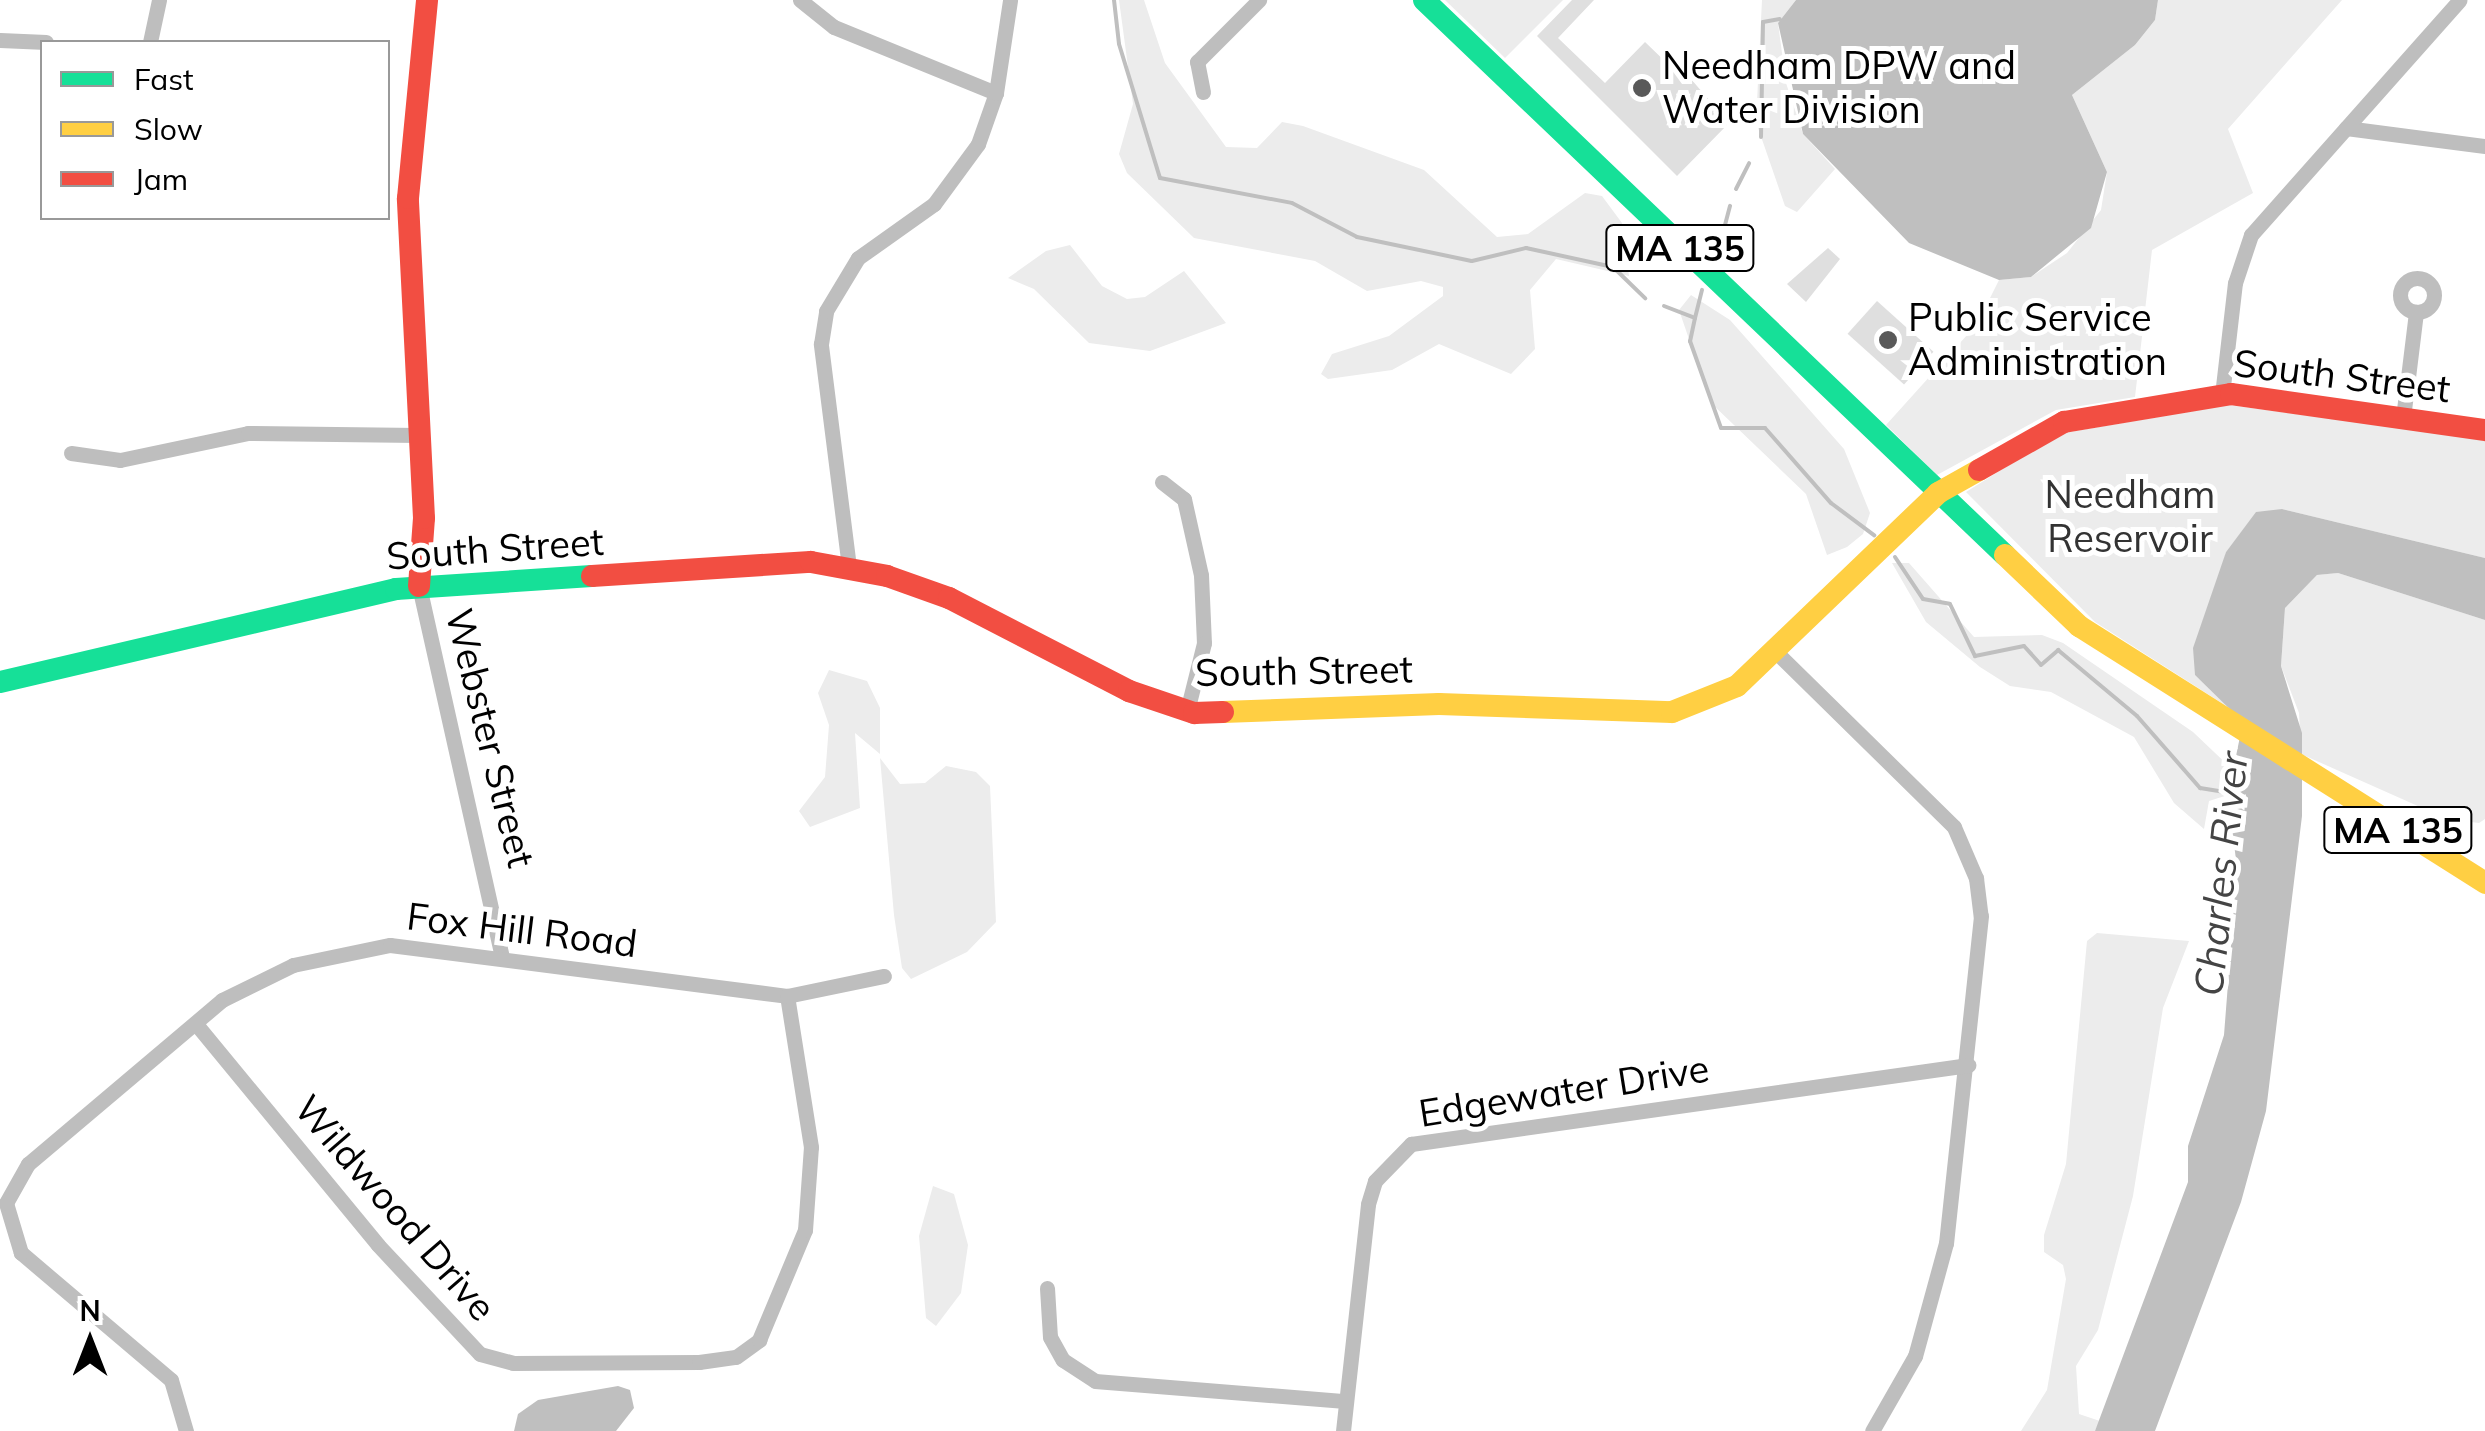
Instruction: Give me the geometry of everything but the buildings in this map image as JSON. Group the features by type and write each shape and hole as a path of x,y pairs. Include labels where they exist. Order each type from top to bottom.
{"street":[{"path":"150,40 159,0"},
{"name":"Webster Street","path":"427,0 408,198 418,435 419,586 501,954"},
{"path":"800,0 834,27 996,93"},
{"path":"850,567 821,344 826,311 858,258 958,178 996,93 1010,0"},
{"path":"1203,92 1197,62 1259,0"},
{"name":"MA 135","path":"1424,0 2079,626 2234,729 2485,883"},
{"path":"2222,395 2246,243 2460,0"},
{"path":"0,40 40,42"},
{"path":"2346,128 2485,146"},
{"path":"2403,418 2416,312"},
{"name":"South Street","path":"0,682 419,586 812,562 850,567 948,598 1128,691 1187,711 1450,704 1672,712 1721,697 1776,651 1938,494 2064,422 2222,395 2485,430"},
{"path":"71,453 120,460 248,433 418,435"},
{"path":"1162,482 1184,499 1201,575 1204,643 1187,711"},
{"path":"1776,651 1954,827 1966,852 1981,916 1968,1065 1936,1290 1895,1401 1872,1431"},
{"name":"Fox Hill Road","path":"186,1431 171,1380 21,1254 6,1212 22,1170 237,990 340,952 390,945 501,954 787,996 884,976"},
{"name":"Wildwood Drive","path":"196,1024 378,1246 480,1354 513,1363 700,1362 740,1355 759,1340 805,1230 811,1147 787,996"},
{"name":"Edgewater Drive","path":"1343,1431 1368,1204 1375,1180 1411,1144 1968,1065"},
{"path":"1047,1288 1050,1337 1063,1360 1094,1381 1345,1401"}],"green space":[{"path":"1119,0 1144,0 1165,63 1226,147 1257,148 1282,122 1303,126 1424,170 1497,237 1528,234 1585,193 1602,196 1622,223 1629,276 1556,259 1530,290 1535,349 1511,374 1439,344 1392,370 1328,379 1321,374 1332,354 1389,336 1443,296 1443,287 1421,281 1367,291 1315,261 1194,238 1127,173 1119,154 1133,104"},
{"path":"1445,0 1563,0 1505,58"},
{"path":"1762,0 1796,0 1778,23 1786,83 1803,134 1835,169 1797,212 1785,206 1756,122"},
{"name":"Needham Reservoir","path":"2158,0 2342,0 2228,129 2253,193 2152,250 2135,397 2056,410 1937,475 1886,425 1977,324 1999,280 2031,277 2067,253 2101,210 2107,172 2072,95 2135,45 2155,20"},
{"path":"1070,245 1102,286 1127,299 1145,297 1184,271 1226,323 1150,351 1089,343 1034,289 1008,278 1046,251"},
{"path":"1691,295 1730,320 1844,449 1870,513 1863,534 1847,547 1827,555 1806,494 1711,403 1679,310"},
{"name":"Needham Reservoir","path":"2228,405 2485,439 2485,558 2282,509 2250,521 2226,552 2195,675 2239,714 2095,622 1966,492 2058,434"},
{"path":"1892,563 1909,563 1974,637 2042,635 2063,643 2193,732 2233,770 2228,795 2209,801 2204,829 2174,803 2134,737 2051,692 2010,686 1980,667 1926,622"},
{"path":"2338,573 2485,620 2485,819 2479,823 2447,819 2301,754 2299,713 2281,666 2285,608 2317,575"},
{"path":"829,670 867,681 880,708 880,754 855,733 860,808 810,827 799,811 825,777 829,725 818,693"},
{"path":"880,758 900,784 925,783 946,766 976,772 990,786 996,922 967,952 911,979 902,968 894,915"},
{"path":"2097,933 2189,941 2163,1008 2133,1196 2098,1330 2076,1366 2079,1414 2100,1421 2095,1431 2021,1431 2047,1390 2066,1279 2063,1265 2044,1252 2044,1235 2066,1164 2087,941"},
{"path":"933,1186 954,1194 968,1245 961,1293 936,1326 926,1318 919,1236"}],"shaded area":[{"path":"1796,0 2158,0 2155,20 2135,45 2072,95 2107,172 2091,228 2031,277 1999,280 1909,243 1803,134 1778,23"},
{"path":"2282,509 2485,558 2485,620 2338,573 2317,575 2285,608 2281,666 2302,733 2302,816 2266,1111 2241,1202 2155,1431 2095,1431 2188,1182 2188,1146 2224,1035 2237,868 2228,795 2243,722 2195,675 2193,648 2226,552 2256,512"},
{"path":"618,1386 630,1390 634,1408 616,1431 514,1431 518,1414 538,1400"}],"waterway":[{"path":"1114,0 1119,44 1160,178 1292,203 1357,237 1472,261 1526,248 1613,267 1645,298"},
{"path":"1761,137 1763,22 1780,19"},
{"path":"1736,189 1749,163"},
{"path":"1716,259 1730,206"},
{"path":"1695,318 1702,290"},
{"path":"1664,306 1695,318 1690,341 1721,428 1765,428 1831,503 1874,535"},
{"name":"Charles River","path":"1895,557 1923,599 1950,604 1975,656 2024,646 2041,665 2058,650 2137,716 2200,788 2233,793"}],"traffic: fast":[{"path":"1424,0 2005,555"},
{"path":"0,682 396,589 592,576"}],"traffic: slow":[{"path":"1223,712 1439,704 1672,712 1737,686 1938,493 1979,470"},
{"path":"2005,555 2079,626 2485,883"}],"traffic: jam":[{"path":"419,586 424,518 408,198 427,0"},
{"path":"1979,470 2064,422 2231,394 2485,430"},
{"path":"592,576 811,562 887,576 949,598 1129,691 1194,713 1223,712"}],"place":[{"name":"Needham DPW and Water Division","path":"1642,88"},
{"name":"Public Service Administration","path":"1888,340"}]}
